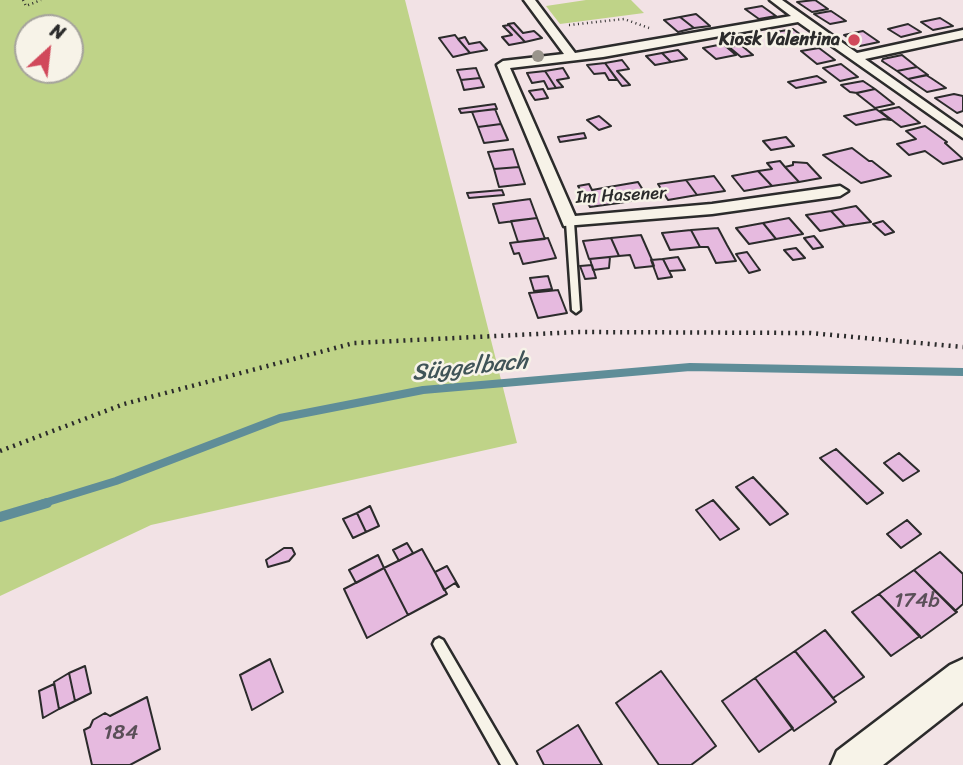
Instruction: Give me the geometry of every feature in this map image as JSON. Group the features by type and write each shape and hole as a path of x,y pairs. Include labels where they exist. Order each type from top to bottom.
{"main road":[{"path":"852,765 963,678"}],"street":[{"path":"529,0 568,52"},
{"path":"775,0 963,134"},
{"name":"Im Hasener","path":"800,18 667,42 568,52 503,65 570,222 712,209 840,191"},
{"path":"856,57 963,34"}],"lane":[{"path":"570,222 576,310"},
{"path":"439,644 509,765"}],"path":[{"path":"23,0 26,6 41,0"},
{"path":"551,28 624,19 653,30 667,42"},
{"path":"0,451 124,404 354,343 591,332 810,333 963,347"}],"green space":[{"path":"0,0 405,0 517,443 151,525 0,596"},
{"path":"586,0 631,0 644,13 560,24 546,6"}],"building":[{"path":"815,0 828,9 812,12 797,2"},
{"path":"762,6 776,16 759,19 745,9"},
{"path":"831,11 846,21 830,24 814,14"},
{"path":"696,14 710,26 694,28 680,17"},
{"path":"680,17 694,28 678,32 664,20"},
{"path":"940,18 953,26 933,30 921,22"},
{"path":"514,23 523,33 534,31 542,38 525,42 508,24"},
{"path":"908,24 921,32 901,37 888,29"},
{"path":"509,25 525,42 509,45 502,37 512,35 503,26"},
{"path":"793,29 809,41 791,44 776,32"},
{"path":"863,31 879,42 860,46 844,35"},
{"path":"455,35 470,53 453,57 439,38"},
{"path":"465,37 469,44 480,42 487,50 470,53 458,39"},
{"path":"723,44 736,55 716,59 703,48"},
{"path":"741,45 753,55 741,57 729,47"},
{"path":"819,48 835,60 817,64 801,51"},
{"path":"678,50 687,59 671,62 662,53"},
{"path":"662,53 671,62 655,65 646,56"},
{"path":"902,55 917,67 897,71 882,61 883,59"},
{"path":"622,60 629,69 617,71 630,85 622,86 605,63"},
{"path":"605,63 617,80 609,80 605,73 594,74 587,65"},
{"path":"841,64 858,77 840,81 823,68"},
{"path":"917,67 928,75 908,79 897,71"},
{"path":"476,68 480,78 461,80 457,70"},
{"path":"563,68 569,78 557,80 563,87 556,88 545,71"},
{"path":"545,71 556,88 548,89 544,81 532,83 527,73"},
{"path":"926,75 946,88 927,92 908,79"},
{"path":"817,76 826,82 796,88 788,82"},
{"path":"480,78 484,87 464,90 461,80"},
{"path":"863,81 875,89 857,93 850,92 841,85"},
{"path":"543,89 548,98 535,100 529,91"},
{"path":"875,89 894,104 875,108 856,93"},
{"path":"954,94 963,96 963,111 957,113 935,98"},
{"path":"495,104 497,109 461,113 459,109"},
{"path":"899,107 920,123 901,127 880,111"},
{"path":"495,109 501,124 478,127 472,112"},
{"path":"876,109 891,120 856,125 844,116"},
{"path":"599,116 611,126 599,130 587,120"},
{"path":"501,124 508,140 484,143 478,127"},
{"path":"925,126 947,142 945,143 963,159 943,164 925,151 909,155 897,144 916,139 906,131"},
{"path":"584,133 586,138 560,142 558,137"},
{"path":"786,137 794,146 771,150 763,141"},
{"path":"852,148 891,176 861,183 823,155"},
{"path":"513,149 519,167 494,169 488,152"},
{"path":"780,161 799,182 772,186 758,171 772,169 767,163"},
{"path":"793,162 807,163 821,178 799,182 785,167 793,165"},
{"path":"519,167 525,184 499,187 494,169"},
{"path":"758,171 772,186 744,191 732,176"},
{"path":"714,176 725,191 697,195 686,180"},
{"path":"686,180 697,195 668,200 658,184"},
{"path":"638,182 648,198 619,203 609,187"},
{"path":"589,184 592,190 609,187 619,203 590,207 578,186"},
{"path":"502,190 504,195 469,198 467,193"},
{"path":"530,199 537,218 499,223 493,204"},
{"path":"856,206 871,222 845,226 831,211"},
{"path":"831,211 845,226 820,231 806,215"},
{"path":"537,218 545,239 518,242 511,221"},
{"path":"789,218 803,234 776,239 763,223"},
{"path":"883,221 894,232 885,235 873,224"},
{"path":"763,223 776,239 749,244 736,228"},
{"path":"718,228 736,261 716,263 708,247 700,247 691,230"},
{"path":"691,230 700,247 670,250 662,233"},
{"path":"641,235 654,266 635,268 630,255 619,256 611,238"},
{"path":"814,236 823,247 813,249 804,238"},
{"path":"548,238 556,258 523,264 519,253 514,254 510,243"},
{"path":"611,238 619,256 589,259 583,241"},
{"path":"796,248 805,258 793,260 784,250"},
{"path":"747,252 760,270 749,273 736,254"},
{"path":"610,257 609,268 593,270 590,259"},
{"path":"678,257 685,270 669,271 663,259"},
{"path":"663,259 672,277 658,279 651,260"},
{"path":"592,265 596,278 585,279 580,266"},
{"path":"548,276 552,289 534,291 530,278"},
{"path":"558,290 567,313 538,318 529,293"},
{"path":"836,449 883,493 867,504 820,458"},
{"path":"899,453 919,471 903,481 884,463"},
{"path":"753,477 788,514 770,525 736,487"},
{"path":"713,500 739,529 720,540 696,510"},
{"path":"370,506 379,526 366,532 357,513"},
{"path":"357,513 366,532 353,538 343,519"},
{"path":"907,520 921,534 901,548 887,534"},
{"path":"407,543 413,553 399,561 393,550"},
{"path":"284,548 292,548 295,554 289,561 268,567 266,560"},
{"path":"422,549 447,594 408,615 384,568"},
{"path":"940,552 963,574 963,604 955,611 914,570"},
{"path":"378,555 384,568 356,583 349,570"},
{"path":"447,566 459,587 455,583 444,590 435,572"},
{"path":"384,568 408,615 367,638 344,589"},
{"path":"914,570 957,612 921,638 879,594"},
{"path":"879,594 920,636 891,656 852,612"},
{"path":"825,630 864,677 833,698 795,651"},
{"path":"795,651 836,702 794,731 755,678"},
{"path":"270,659 283,692 252,710 240,675"},
{"path":"85,666 91,693 75,701 69,673"},
{"path":"661,671 716,746 691,765 659,765 616,703"},
{"path":"69,673 75,701 59,709 54,682"},
{"path":"755,678 793,728 759,752 722,701"},
{"path":"54,684 59,709 43,718 39,691"},
{"path":"147,697 160,749 130,765 92,765 84,730 90,727 93,720 105,713 110,716"},
{"path":"578,725 602,765 544,765 537,751"}],"waterway":[{"name":"Süggelbach","path":"41,504 116,481 280,418 423,390 690,367 963,372"},
{"name":"Süggelbach","path":"0,517 47,503"}],"place":[{"name":"Kiosk Valentina","path":"854,40"}]}
